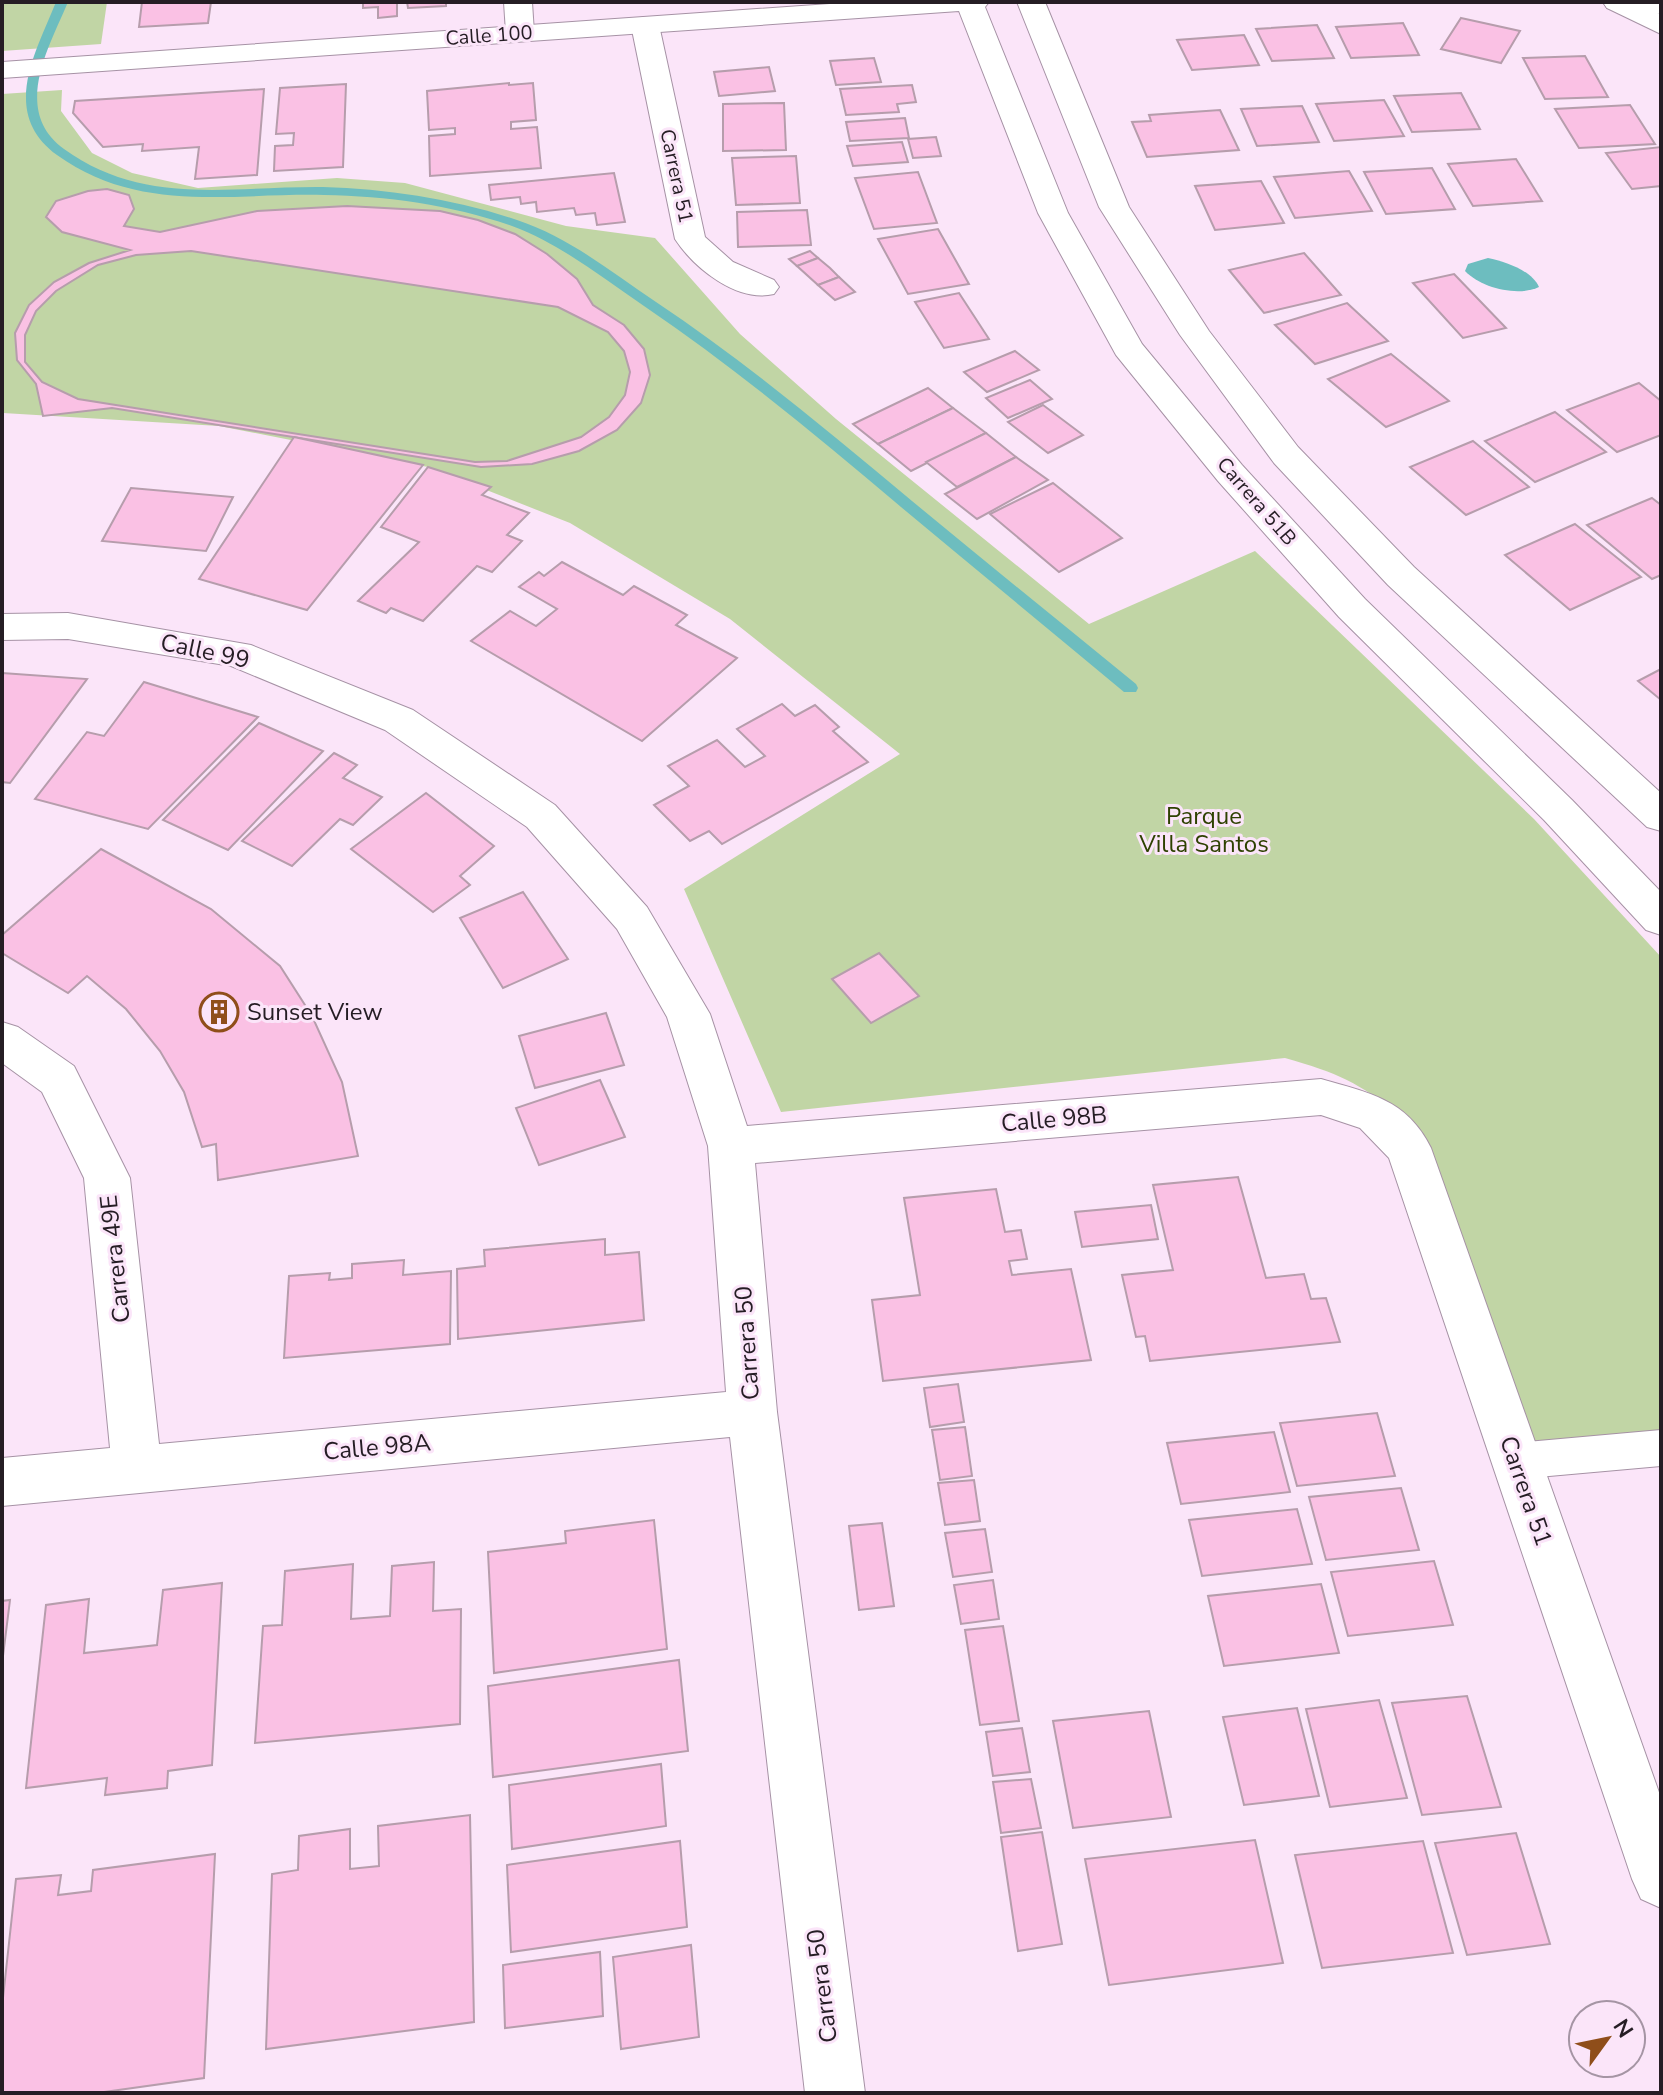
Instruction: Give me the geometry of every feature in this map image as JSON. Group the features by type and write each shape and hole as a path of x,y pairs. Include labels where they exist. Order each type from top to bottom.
{"street":[{"path":"518,2 520,33"},
{"name":"Carrera 51B","path":"969,2 1053,213 1128,348 1230,473 1352,608 1558,810 1661,919"},
{"name":"Calle 100","path":"2,70 975,2"},
{"path":"1031,2 1114,207 1196,335 1286,455 1401,576 1661,816"},
{"path":"1617,2 1661,6"},
{"path":"1617,2 1661,26"},
{"name":"Carrera 51","path":"645,25 690,239 709,262 740,280 763,287"},
{"name":"Calle 99","path":"2,627 68,626 238,654 399,720"},
{"name":"Carrera 50","path":"399,720 541,816 632,918 688,1014 731,1146 752,1412 835,2093"},
{"name":"Carrera 49E","path":"2,1040 58,1079 107,1178 137,1470"},
{"name":"Calle 98B","path":"731,1146 1321,1097 1375,1114"},
{"name":"Carrera 51","path":"1375,1114 1408,1148 1661,1879"},
{"name":"Calle 98A","path":"2,1482 752,1412"}],"lane":[{"path":"1515,1461 1661,1448"}],"green space":[{"path":"2,2 107,2 101,44 2,51"},
{"name":"Parque Villa Santos","path":"62,90 61,111 92,153 132,173 198,188 337,178 405,183 566,226 655,238 740,334 836,419 1089,624 1255,551 1534,819 1661,957 1661,1464 1539,1473 1402,1117 1373,1095 1334,1074 1285,1058 781,1112 684,889 900,754 730,619 570,523 428,467 219,426 3,413 2,94"}],"shaded area":[{"path":"1488,258 1524,271 1539,287 1521,291 1500,289 1480,282 1465,271 1468,264"}],"building":[{"path":"142,2 211,2 208,23 139,27"},
{"path":"363,2 397,2 397,16 378,18 378,7 363,8"},
{"path":"407,2 446,2 446,6 408,8"},
{"path":"1461,18 1520,31 1501,63 1441,49"},
{"path":"1403,23 1419,55 1351,58 1336,27"},
{"path":"1317,25 1334,58 1272,61 1256,29"},
{"path":"1244,35 1259,65 1192,70 1177,40"},
{"path":"1585,56 1608,97 1545,99 1523,58"},
{"path":"874,58 881,82 836,85 830,61"},
{"path":"769,67 775,91 719,96 714,72"},
{"path":"533,83 536,120 511,122 511,129 537,127 541,168 430,176 429,136 455,134 455,128 429,130 427,91"},
{"path":"346,84 343,167 274,171 275,146 293,145 294,133 276,134 280,88"},
{"path":"912,85 916,102 897,104 899,112 846,115 840,89"},
{"path":"264,89 257,175 195,179 199,147 142,151 143,144 103,147 73,113 75,101"},
{"path":"1461,93 1480,129 1412,132 1394,96"},
{"path":"1384,100 1404,136 1334,141 1316,104"},
{"path":"784,103 786,150 723,151 723,104"},
{"path":"1630,105 1655,144 1579,148 1555,109"},
{"path":"1302,106 1319,142 1257,146 1241,109"},
{"path":"1220,110 1239,150 1147,157 1132,122 1151,121 1149,115"},
{"path":"905,118 909,138 850,141 846,122"},
{"path":"936,137 941,156 913,158 908,139"},
{"path":"902,142 908,162 853,166 847,146"},
{"path":"1661,147 1661,186 1632,189 1606,153"},
{"path":"796,156 800,203 736,205 732,158"},
{"path":"1516,159 1542,201 1473,206 1448,164"},
{"path":"1432,168 1455,209 1386,214 1364,172"},
{"path":"1349,171 1372,211 1295,218 1274,177"},
{"path":"918,172 937,223 874,229 855,178"},
{"path":"614,173 625,222 597,225 595,213 576,215 574,208 537,212 536,202 521,204 520,197 491,200 489,185"},
{"path":"1261,181 1284,223 1215,230 1195,186"},
{"path":"107,189 129,195 134,209 124,226 160,232 257,211 347,206 440,211 478,220 515,234 547,254 577,279 593,305 624,325 644,349 650,375 641,403 617,430 579,451 532,464 481,467 112,408 43,416 36,384 17,360 15,333 29,305 54,282 89,263 130,250 62,232 46,217 56,201 88,191","holes":["191,251 558,307 608,332 624,351 630,372 625,395 609,417 581,437 507,461 475,462 78,399 42,382 25,362 25,335 36,311 56,291 98,265 136,255"]},
{"path":"807,210 811,245 738,247 737,212"},
{"path":"938,229 969,284 908,294 878,239"},
{"path":"810,251 818,258 797,266 789,259"},
{"path":"1304,253 1341,295 1264,313 1229,270"},
{"path":"818,258 839,277 818,285 797,266"},
{"path":"1454,274 1506,328 1463,338 1413,283"},
{"path":"839,277 855,292 835,300 818,285"},
{"path":"959,293 989,339 944,348 915,302"},
{"path":"1347,303 1388,341 1315,364 1275,325"},
{"path":"1015,351 1039,370 987,392 964,372"},
{"path":"1391,354 1449,401 1386,427 1328,379"},
{"path":"1030,380 1052,399 1008,418 986,398"},
{"path":"1639,383 1661,401 1661,435 1617,452 1567,410"},
{"path":"928,388 953,408 878,444 853,424"},
{"path":"1043,405 1083,435 1048,453 1008,422"},
{"path":"953,408 986,433 911,471 878,444"},
{"path":"1555,412 1606,452 1535,482 1485,441"},
{"path":"986,433 1016,457 957,487 926,462"},
{"path":"294,437 423,465 307,610 199,579"},
{"path":"1473,441 1529,487 1466,515 1410,467"},
{"path":"1016,457 1048,480 977,519 945,494"},
{"path":"428,467 491,487 482,495 529,513 507,535 522,541 492,572 477,566 423,621 391,608 386,613 358,601 419,542 381,527"},
{"path":"1053,483 1122,538 1059,572 990,514"},
{"path":"131,488 233,497 206,551 102,541"},
{"path":"1652,498 1661,505 1661,575 1652,579 1587,525"},
{"path":"1575,524 1641,577 1570,610 1505,555"},
{"path":"562,562 623,595 634,586 687,615 676,625 737,658 642,741 471,641 510,611 536,626 557,609 519,587 539,572 544,576"},
{"path":"1661,669 1661,700 1638,681"},
{"path":"2,673 87,679 10,783 2,782"},
{"path":"144,682 258,717 148,829 35,799 87,732 104,736"},
{"path":"782,704 795,716 815,705 839,727 833,731 868,762 722,844 709,831 690,841 654,805 689,786 668,766 717,740 745,767 765,756 737,729"},
{"path":"259,723 323,751 228,850 163,820"},
{"path":"334,753 357,765 343,778 382,797 353,825 340,819 292,866 242,841"},
{"path":"426,793 494,846 460,876 470,885 433,912 351,849"},
{"name":"Sunset View","path":"101,849 211,909 280,966 312,1016 342,1082 358,1156 218,1180 216,1144 202,1147 184,1092 160,1051 126,1009 87,976 68,993 2,953 2,935"},
{"path":"523,892 568,959 503,988 460,918"},
{"path":"879,953 919,996 871,1023 832,979"},
{"path":"606,1013 624,1065 535,1088 519,1036"},
{"path":"600,1080 625,1137 539,1165 516,1108"},
{"path":"1238,1177 1266,1278 1304,1274 1311,1299 1326,1298 1340,1342 1150,1361 1145,1336 1136,1337 1122,1275 1173,1270 1153,1185"},
{"path":"996,1189 1005,1232 1021,1230 1027,1259 1009,1261 1012,1275 1071,1269 1091,1360 883,1381 872,1300 920,1295 904,1198"},
{"path":"1151,1205 1158,1239 1082,1247 1075,1212"},
{"path":"605,1239 605,1255 639,1252 644,1320 458,1339 457,1269 485,1266 484,1250"},
{"path":"404,1260 403,1275 451,1271 450,1344 284,1358 289,1276 330,1273 329,1280 352,1278 352,1264"},
{"path":"958,1384 964,1422 930,1427 924,1388"},
{"path":"1377,1413 1395,1476 1297,1486 1280,1423"},
{"path":"965,1427 972,1476 940,1480 932,1430"},
{"path":"1274,1432 1290,1492 1181,1504 1167,1443"},
{"path":"974,1480 980,1521 945,1525 938,1483"},
{"path":"1401,1488 1419,1550 1326,1560 1309,1497"},
{"path":"1297,1509 1312,1564 1202,1576 1189,1520"},
{"path":"654,1520 667,1649 494,1673 488,1552 566,1543 565,1531"},
{"path":"882,1523 894,1606 859,1610 849,1526"},
{"path":"985,1529 992,1572 953,1577 945,1533"},
{"path":"1434,1561 1453,1625 1348,1636 1331,1572"},
{"path":"434,1562 433,1611 461,1609 460,1724 255,1743 263,1626 282,1625 285,1571 353,1564 351,1619 390,1616 392,1566"},
{"path":"993,1580 999,1619 961,1624 954,1585"},
{"path":"222,1583 212,1765 168,1771 167,1788 105,1795 107,1778 26,1788 46,1605 89,1599 84,1653 157,1645 163,1590"},
{"path":"1321,1584 1339,1653 1224,1666 1208,1596"},
{"path":"10,1600 2,1664 2,1601"},
{"path":"1003,1626 1019,1721 980,1725 965,1630"},
{"path":"679,1660 688,1751 493,1777 488,1686"},
{"path":"1467,1696 1501,1807 1422,1815 1392,1703"},
{"path":"1379,1700 1407,1798 1330,1807 1306,1709"},
{"path":"1297,1708 1319,1796 1244,1805 1223,1717"},
{"path":"1149,1711 1171,1817 1073,1828 1053,1721"},
{"path":"1022,1728 1030,1772 993,1776 986,1732"},
{"path":"661,1764 666,1826 512,1849 509,1785"},
{"path":"1031,1779 1041,1828 1001,1833 993,1782"},
{"path":"470,1815 474,2022 266,2049 272,1874 298,1870 299,1836 350,1829 350,1869 379,1866 378,1826"},
{"path":"1042,1832 1062,1944 1018,1951 1001,1837"},
{"path":"1516,1833 1550,1944 1467,1955 1435,1843"},
{"path":"1255,1840 1283,1963 1109,1985 1085,1859"},
{"path":"680,1841 687,1927 511,1952 507,1865"},
{"path":"1423,1841 1453,1953 1322,1968 1295,1855"},
{"path":"215,1854 204,2078 97,2093 2,2093 2,2007 16,1879 61,1875 58,1895 91,1891 93,1870"},
{"path":"691,1945 699,2037 621,2049 613,1957"},
{"path":"600,1952 603,2016 505,2028 503,1965"}],"waterway":[{"path":"62,2 35,75 32,117 50,143 87,170 118,183 185,193 323,191 377,194 487,214 538,232 576,253 759,384 1130,688"}],"place":[{"name":"Sunset View","path":"219,1012"}]}
